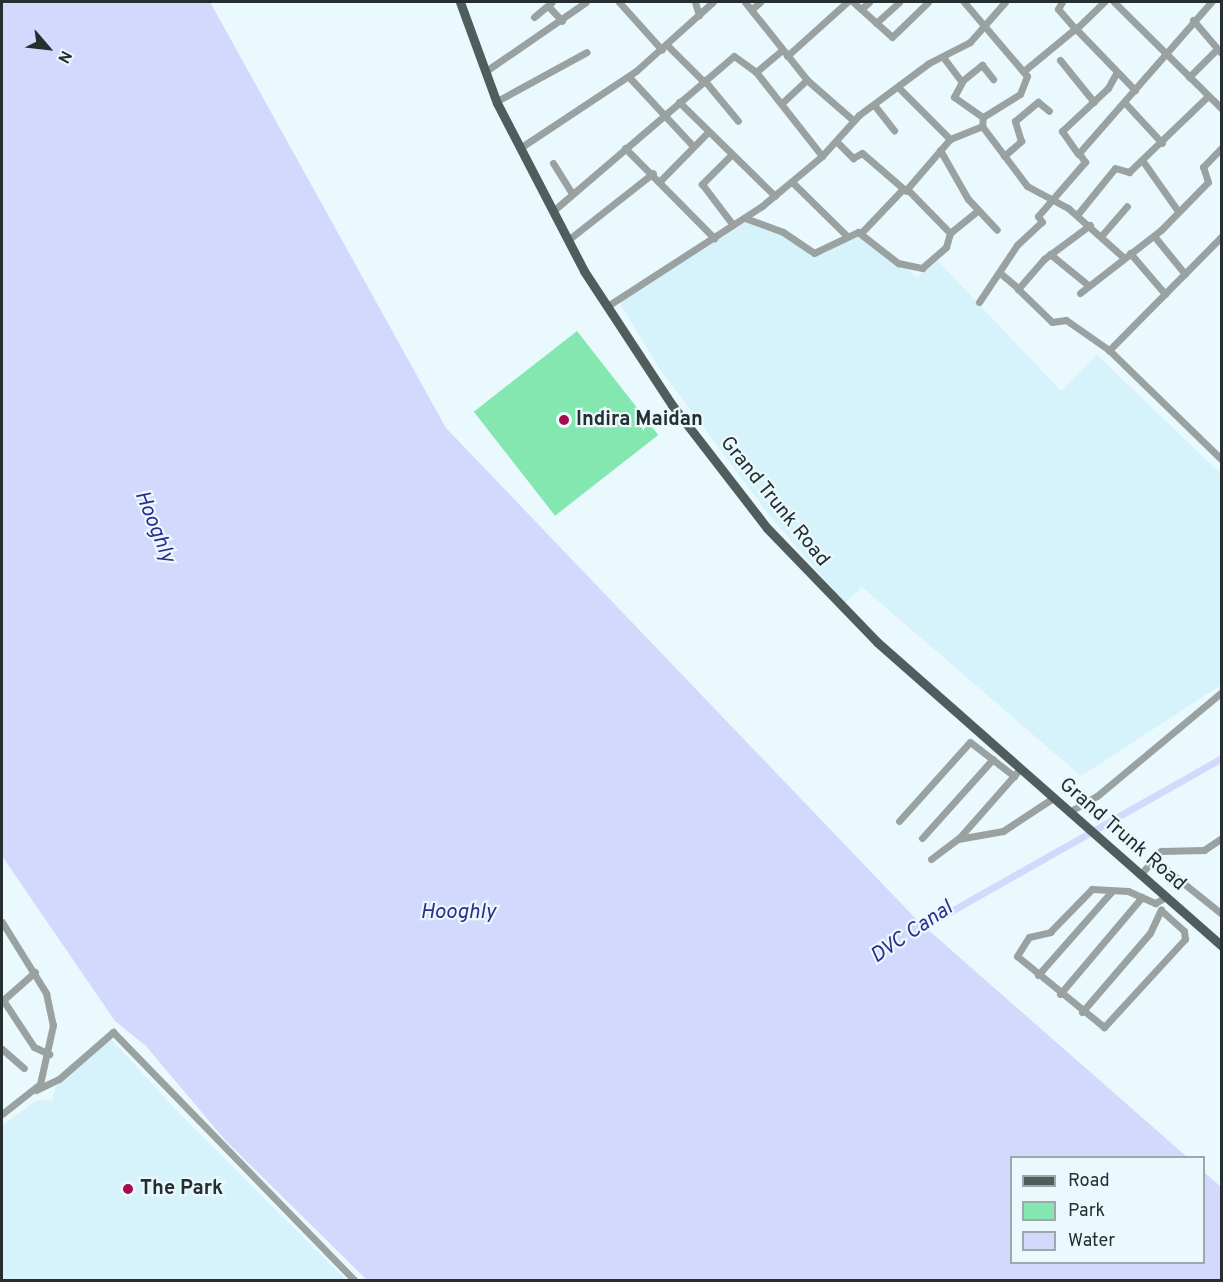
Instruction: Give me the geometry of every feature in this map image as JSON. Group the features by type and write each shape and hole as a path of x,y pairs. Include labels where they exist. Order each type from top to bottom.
{"main road":[{"name":"Grand Trunk Road","path":"460,2 496,101 568,240 672,405 781,545 843,611 1016,773 1053,798 1221,946"}],"street":[{"path":"486,71 562,21 586,2"},
{"path":"619,2 704,81 738,121"},
{"path":"695,2 699,15"},
{"path":"520,148 628,77 665,47 713,2"},
{"path":"745,2 807,80 853,120"},
{"path":"752,9 760,2"},
{"path":"756,72 784,53 847,2"},
{"path":"853,2 876,23 895,36 928,2"},
{"path":"861,9 868,2"},
{"path":"876,23 899,2"},
{"path":"964,2 1025,70"},
{"path":"609,305 746,218 775,196 837,142 853,120 943,57 970,42 983,22 1005,2"},
{"path":"1062,2 1058,9 1136,90"},
{"path":"983,117 1020,94 1025,70 1104,2"},
{"path":"1114,2 1221,109"},
{"path":"1078,154 1126,104 1165,53 1208,3"},
{"path":"534,17 550,4 562,21"},
{"path":"1189,77 1219,52 1193,20"},
{"path":"496,101 587,52"},
{"path":"553,211 734,56 756,72 822,156"},
{"path":"943,57 962,81"},
{"path":"1060,60 1094,102"},
{"path":"983,117 954,97 962,81 982,65 993,79"},
{"path":"979,302 1017,245 1042,222 1038,216 1085,162 1062,131 1094,102 1117,72"},
{"path":"628,77 693,146"},
{"path":"782,103 807,80"},
{"path":"900,89 950,139"},
{"path":"1077,215 1115,168 1129,172 1162,143 1208,96"},
{"path":"679,102 730,156 753,170 775,196"},
{"path":"1004,156 1022,141 1015,121 1038,102 1049,111"},
{"path":"1126,104 1162,143"},
{"path":"875,106 894,130"},
{"path":"983,117 982,126 1027,186 1077,215 1123,257"},
{"path":"746,218 783,232 814,253 846,235 861,233 950,139 982,126"},
{"path":"661,180 707,133"},
{"path":"837,142 853,158 862,153 950,233"},
{"path":"1080,293 1123,257 1154,236 1208,181 1203,167 1221,147"},
{"path":"625,148 661,180 714,238"},
{"path":"940,150 978,211 996,230"},
{"path":"730,156 702,184 733,225"},
{"path":"1142,160 1178,211"},
{"path":"553,163 572,194"},
{"path":"568,240 653,173"},
{"path":"792,182 846,235"},
{"path":"1102,236 1127,206"},
{"path":"861,233 898,263 916,269 946,247 950,233 978,211"},
{"path":"1018,288 1050,254 1090,225"},
{"path":"1154,236 1185,274"},
{"path":"1109,350 1221,236"},
{"path":"1130,253 1165,294"},
{"path":"1050,254 1088,285"},
{"path":"1000,273 1052,322 1066,320 1109,350 1220,464"},
{"path":"1070,813 1097,796 1221,692"},
{"path":"899,821 967,743 1016,773 957,840 931,859"},
{"path":"922,838 993,759"},
{"path":"957,840 1003,831 1053,798"},
{"path":"1137,872 1152,858 1170,850 1204,850 1221,838"},
{"path":"1152,858 1221,914"},
{"path":"1038,975 1112,891"},
{"path":"1112,891 1142,897 1155,903 1184,931 1185,939 1108,1024 1101,1026 1082,1012 1017,956 1021,945 1035,933 1050,932 1087,892 1112,891"},
{"path":"1060,994 1142,897"},
{"path":"1155,903 1166,897"},
{"path":"1082,1012 1163,912"},
{"path":"2,922 35,972 51,1006 49,1054 36,1090"},
{"path":"35,972 2,1001 33,1047 49,1054"},
{"path":"2,1112 36,1090 59,1079 113,1032 354,1281"},
{"path":"2,1049 24,1068"}],"shaded area":[{"path":"750,220 785,233 805,252 824,254 861,228 917,277 938,261 1061,391 1097,355 1221,474 1221,685 1081,776 862,587 845,603 769,515 659,368 619,302"},
{"name":"The Park","path":"109,1037 177,1111 346,1280 2,1280 2,1126 37,1100 52,1101 56,1086"}],"green space":[{"name":"Indira Maidan","path":"577,331 658,435 555,516 474,412"}],"water":[{"name":"Hooghly","path":"2,2 210,2 446,428 917,920 1186,1156 1010,1156 1010,1264 1205,1264 1205,1173 1221,1187 1221,1280 367,1280 225,1140 146,1046 115,1021 2,856"}],"waterway":[{"name":"DVC Canal","path":"916,931 1222,758"}],"place":[{"name":"Indira Maidan","path":"564,420"},
{"name":"The Park","path":"128,1189"}]}
